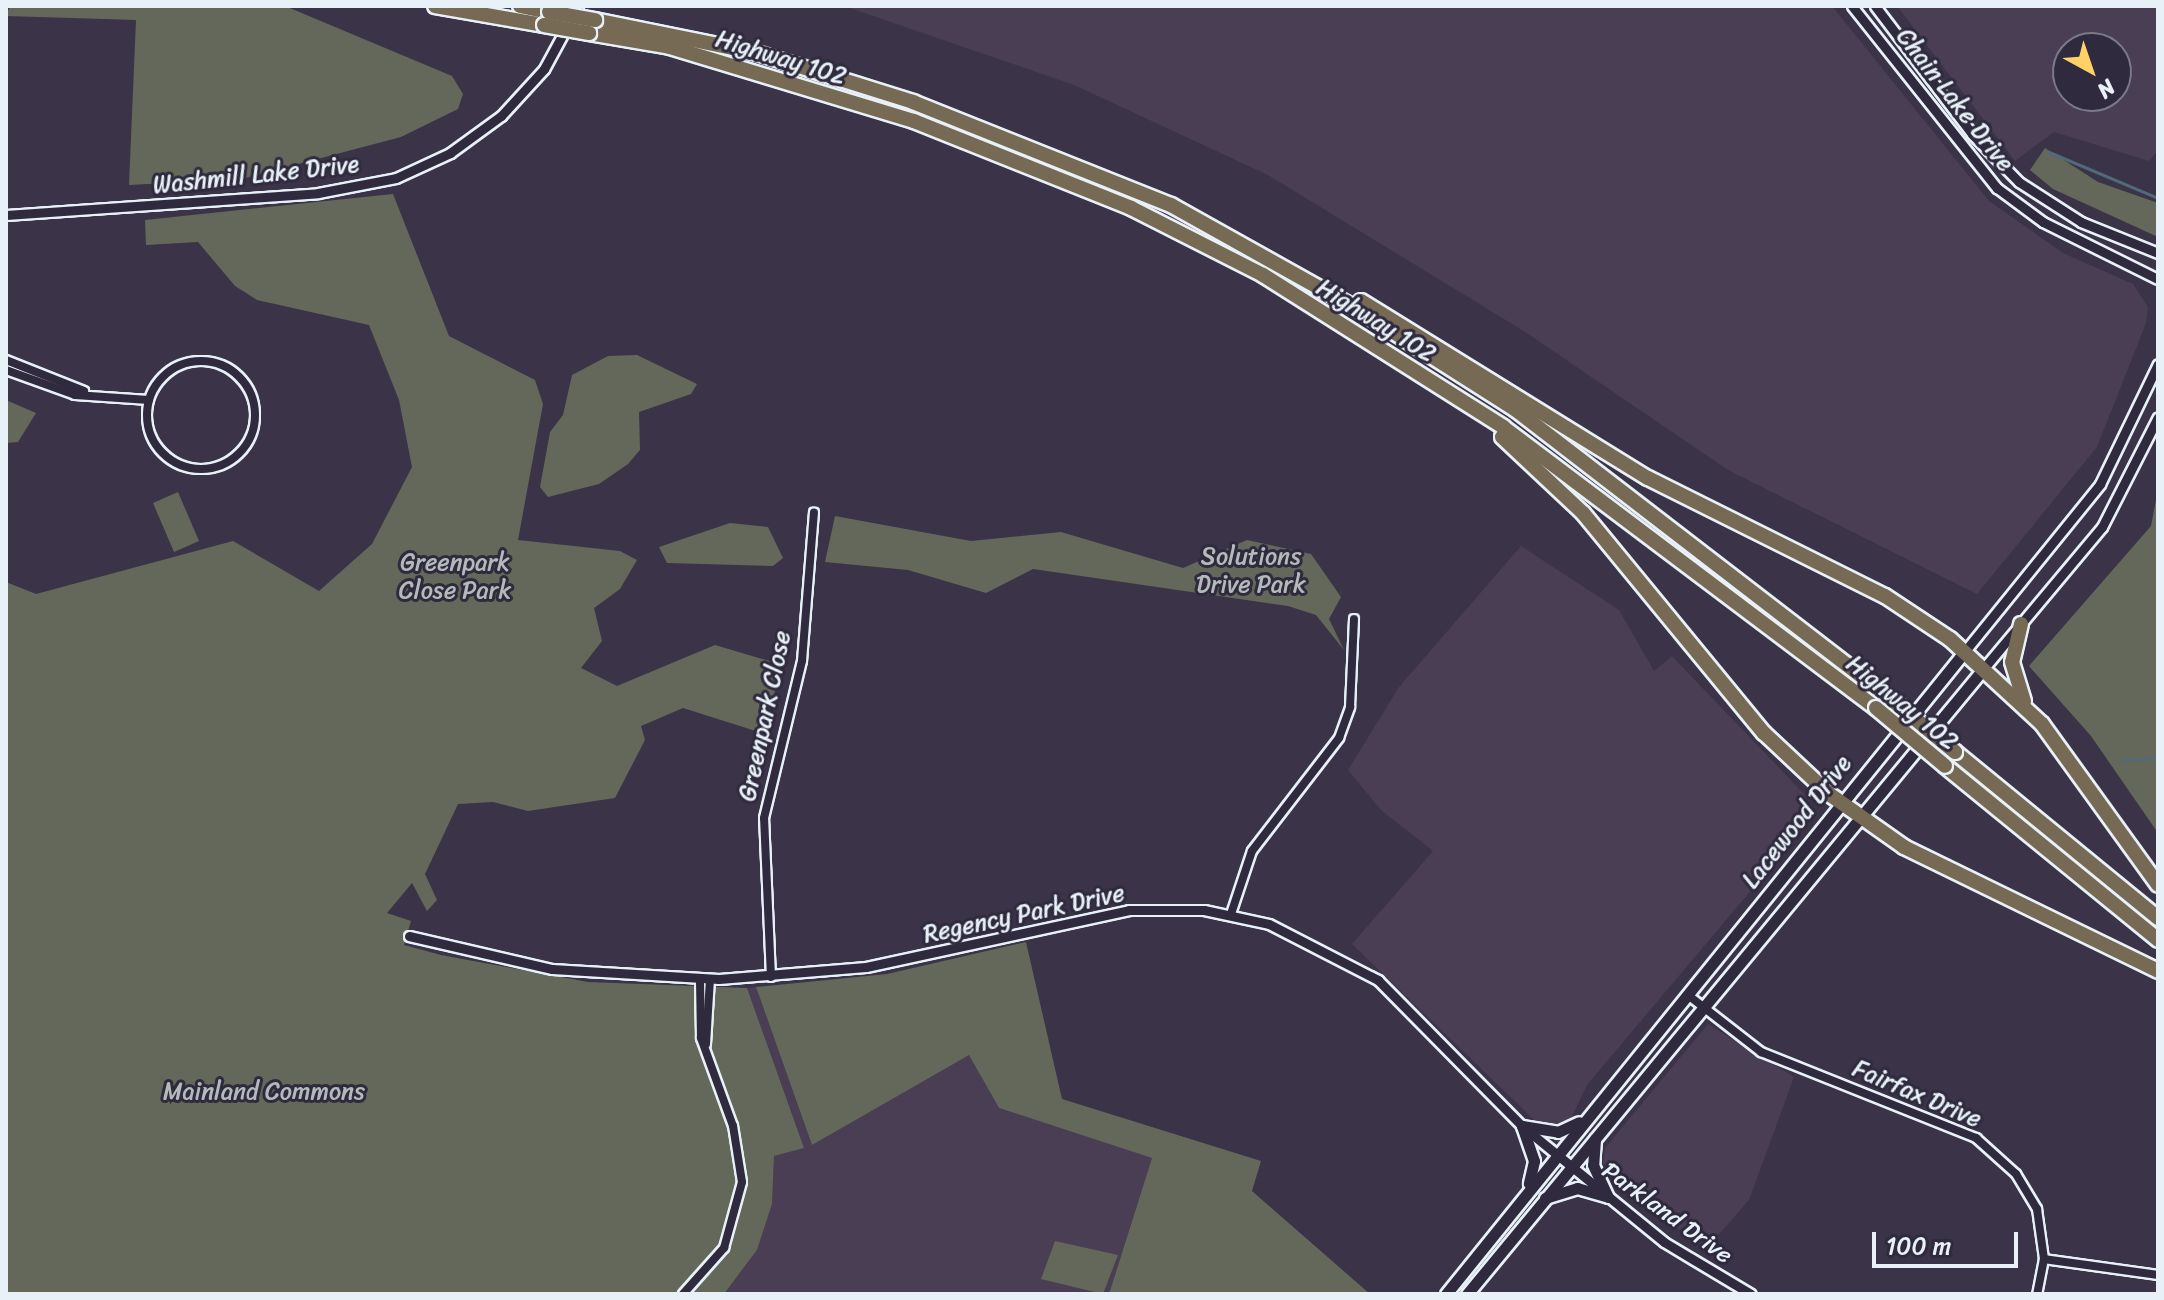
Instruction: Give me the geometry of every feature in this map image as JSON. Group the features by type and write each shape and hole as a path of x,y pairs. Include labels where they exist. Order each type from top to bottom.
{"highway":[{"name":"Highway 102","path":"435,6 546,18 757,53 913,102 1171,205 1359,310 1516,410 1885,694 2158,918"},
{"name":"Highway 102","path":"520,6 546,18"},
{"name":"Highway 102","path":"592,27 670,47 914,121 1131,208 1263,275 1503,427 1876,708 2158,940"},
{"path":"1171,205 1384,312 1648,478 1885,596 1965,651 2028,709 2158,885"},
{"path":"1263,275 1509,442 1659,597 1764,733 1840,802 1955,874 2158,971"},
{"path":"2021,624 2012,662 2028,709"}],"main road":[{"name":"Lacewood Drive","path":"1467,1294 1533,1207 1589,1116 1965,651"},
{"name":"Lacewood Drive","path":"1446,1294 1527,1190 1599,1129 1984,668"},
{"path":"1527,1190 1534,1161 1522,1126 1558,1132 1589,1116"},
{"path":"1599,1129 1591,1159 1608,1197"},
{"path":"1533,1207 1567,1188 1608,1197"}],"street":[{"name":"Washmill Lake Drive","path":"6,215 304,194 396,178 450,153 501,116 544,69 578,6"},
{"name":"Chain Lake Drive","path":"1852,6 1997,188 2043,222 2143,265 2158,279"},
{"name":"Chain Lake Drive","path":"1875,6 1972,134 2019,182 2081,222 2158,253"},
{"path":"6,360 84,391 149,400"},
{"path":"214,363 248,389 253,432 232,460 216,468 180,465 153,441 149,400 180,365 214,363"},
{"name":"Lacewood Drive","path":"1965,651 2100,484 2158,364"},
{"path":"6,370 75,395 84,391"},
{"name":"Lacewood Drive","path":"1984,668 2108,518 2158,417"},
{"name":"Greenpark Close","path":"771,977 764,818 804,648 814,512"},
{"path":"1231,914 1252,851 1339,738 1350,707 1354,619"},
{"name":"Regency Park Drive","path":"409,936 552,969 705,979 771,977 866,967 1129,910 1231,914 1302,936 1378,980 1522,1126 1563,1160"},
{"path":"683,1294 724,1248 742,1182 733,1126 706,1053 705,979"},
{"name":"Fairfax Drive","path":"1688,995 1761,1052 1976,1138 2016,1174 2037,1209 2044,1259 2037,1294"},
{"name":"Parkland Drive","path":"1563,1160 1608,1197 1751,1294"},
{"path":"2044,1259 2158,1275"}],"shaded area":[{"path":"844,6 1832,6 1989,201 2063,253 2133,284 2148,307 2146,323 2097,447 1977,594 1728,470 1522,330 1268,175 1074,85"},
{"path":"1897,6 2158,6 2158,150 2149,161 2054,132 2015,161"},
{"path":"1521,546 1619,610 1654,671 1672,656 1807,797 1791,843 1587,1085 1559,1144 1352,944 1433,851 1381,810 1348,770 1399,687"},
{"path":"756,987 812,1145 969,1054 999,1108 1152,1158 1109,1294 724,1294 757,1250 772,1204 774,1156 804,1148 747,988"},
{"path":"1708,1024 1794,1077 1749,1200 1706,1249 1623,1187 1603,1162 1605,1148"}],"green space":[{"path":"10,6 285,6 452,76 463,94 458,109 401,137 242,179 129,185 136,20 6,16"},
{"path":"2045,148 2098,182 2158,203 2158,237 2053,189 2030,170"},
{"path":"393,194 449,336 535,380 543,404 518,540 620,551 637,560 620,589 594,608 602,641 581,668 617,686 715,645 783,665 762,733 683,708 641,726 645,740 615,798 528,811 493,802 458,804 425,874 437,900 427,911 412,883 387,913 411,921 404,945 441,955 588,982 747,988 804,1148 774,1156 772,1204 757,1250 724,1294 6,1294 6,582 36,594 233,541 319,591 372,544 412,467 399,400 369,325 257,300 235,286 198,242 146,245 145,220"},
{"path":"637,355 697,384 691,394 639,412 640,450 628,464 599,484 548,497 540,487 550,432 563,415 572,375 608,356"},
{"path":"6,400 36,413 18,442 6,443"},
{"path":"2158,489 2158,833 2091,736 2029,666 2151,526"},
{"path":"178,492 199,541 174,552 153,503"},
{"name":"Solutions Drive Park","path":"835,516 971,541 1061,532 1183,568 1247,540 1311,554 1341,597 1329,619 1344,650 1316,615 1288,606 1033,569 986,593 908,570 825,562"},
{"path":"730,523 768,527 783,558 773,566 667,563 659,547"},
{"path":"1026,942 1062,1099 1261,1161 1252,1191 1370,1294 1109,1294 1152,1158 999,1108 969,1055 812,1145 756,987 887,974"},
{"path":"1055,1241 1118,1255 1103,1294 1041,1279"}],"waterway":[{"path":"2049,152 2158,198"},
{"path":"2123,761 2158,758"}],"park label":[{"name":"Greenpark Close Park","path":"455,577"},
{"name":"Mainland Commons","path":"264,1092"}]}
